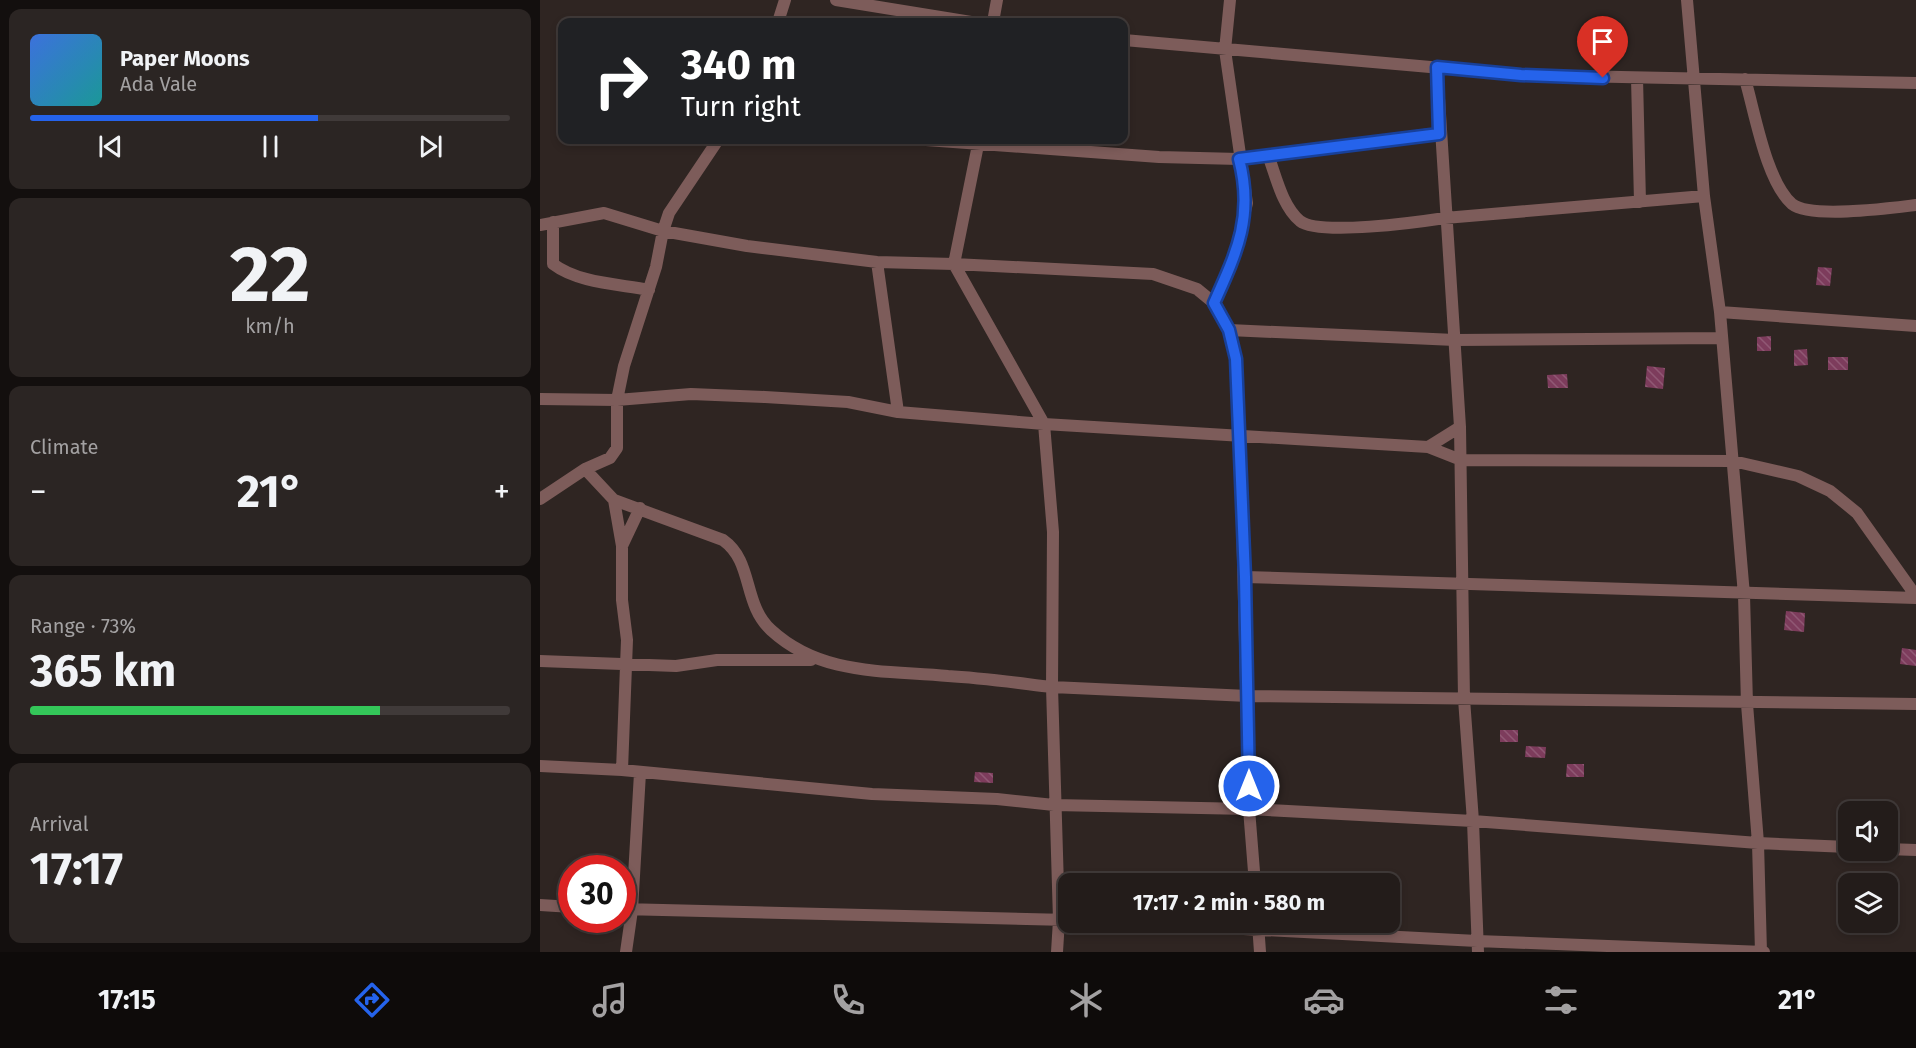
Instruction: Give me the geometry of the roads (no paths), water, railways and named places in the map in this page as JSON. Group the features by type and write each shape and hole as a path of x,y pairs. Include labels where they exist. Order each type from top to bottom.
{"street":[{"path":"779,18 785,0"},
{"path":"836,0 946,18"},
{"path":"994,18 997,0"},
{"path":"1214,303 1234,257 1244,224 1245,183 1239,159 1225,50 1230,0"},
{"path":"1332,933 1477,947 1763,952 1758,843 1747,704 1744,595 1720,312 1704,196 1687,0"},
{"path":"1128,40 1532,75 1916,82"},
{"path":"1437,67 1439,134 1460,428 1464,699 1473,821 1477,947"},
{"path":"1637,78 1640,202"},
{"path":"1745,79 1776,183 1793,205 1819,211 1857,211 1916,205"},
{"path":"1003,144 1159,157 1239,159 1439,134"},
{"path":"540,499 585,469 610,458 616,448 617,400 624,366 649,290 663,231 669,213 715,144"},
{"path":"979,144 954,264 1044,424 1053,532 1054,805 1059,873"},
{"path":"1268,155 1289,208 1301,222 1322,227 1405,224 1445,218 1704,196"},
{"path":"649,290 583,277 552,264 546,224 604,213 663,231 747,246 877,262 1153,274 1197,289 1214,303 1229,330 1236,359 1245,577 1249,808 1254,873"},
{"path":"877,262 898,412"},
{"path":"1720,312 1916,326"},
{"path":"1229,330 1455,340 1721,338"},
{"path":"540,399 617,400 712,394 848,402 898,412 1044,424 1428,447 1461,460 1733,461 1798,476 1830,491 1857,513 1916,597"},
{"path":"1428,447 1460,428"},
{"path":"585,469 614,500 685,524 734,548 742,562 749,596 768,628 793,650 816,660 856,669 1053,687 1248,696 1747,704 1916,704"},
{"path":"614,500 622,546 626,665 622,770"},
{"path":"622,546 639,508"},
{"path":"1245,577 1744,595 1916,597"},
{"path":"540,661 676,666 717,660 816,660"},
{"path":"540,766 622,770 872,794 998,799 1054,805 1249,808 1838,847"},
{"path":"632,855 640,773"},
{"path":"1898,849 1916,850"},
{"path":"540,905 558,906"},
{"path":"636,910 1058,920"},
{"path":"626,933 626,952"},
{"path":"1057,952 1061,933"},
{"path":"1259,933 1260,952"}]}
